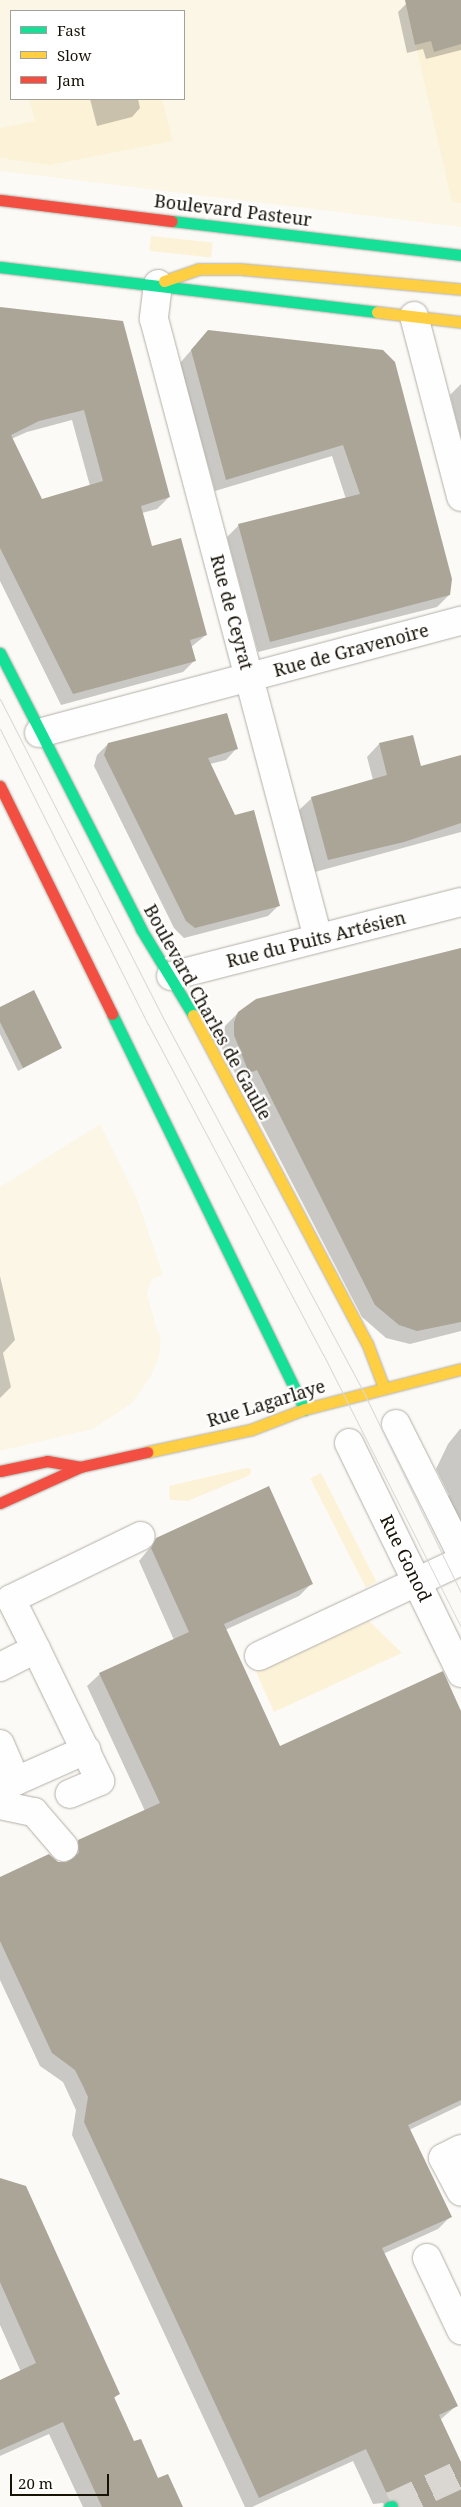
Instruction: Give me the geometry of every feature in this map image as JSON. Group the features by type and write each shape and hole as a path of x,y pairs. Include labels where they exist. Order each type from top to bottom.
{"main road":[{"name":"Boulevard Pasteur","path":"0,200 461,255"},
{"path":"0,267 158,284 461,322"},
{"path":"158,284 177,274 198,269 240,268 367,278 461,289"},
{"name":"Boulevard Charles de Gaulle","path":"0,653 39,733 141,929 171,976 367,1344 384,1388"},
{"path":"0,786 305,1409"},
{"name":"Rue Lagarlaye","path":"0,1503 80,1467 250,1430 305,1409 461,1369"},
{"name":"Rue Lagarlaye","path":"0,1471 47,1461 80,1467"}],"street":[{"name":"Rue de Ceyrat","path":"158,284 154,319 318,938"},
{"path":"414,316 461,497"},
{"name":"Rue de Gravenoire","path":"39,733 461,621"},
{"name":"Rue du Puits Artésien","path":"171,976 461,902"},
{"path":"396,1424 461,1553"},
{"name":"Rue Gonod","path":"349,1443 461,1673"},
{"path":"0,1805 51,1804 100,1781 11,1599 141,1536"},
{"path":"259,1656 461,1561"},
{"path":"0,1667 36,1649"},
{"path":"0,1744 8,1782 86,1750"},
{"path":"51,1804 64,1847"},
{"path":"461,2149 444,2158 461,2192"},
{"path":"427,2258 461,2330"}],"shaded area":[{"path":"0,0 461,0 461,227 0,171"},
{"path":"461,0 461,203 452,202 406,3"},
{"path":"29,100 162,100 173,141 50,165 0,158 0,128 35,121"},
{"path":"151,236 213,242 211,257 149,251"},
{"path":"100,1124 137,1199 163,1275 152,1279 147,1293 157,1331 161,1335 159,1357 150,1378 132,1403 93,1429 0,1451 0,1187"},
{"path":"246,1468 251,1469 250,1475 188,1501 170,1500 169,1486"},
{"path":"321,1473 376,1582 366,1587 310,1478"},
{"path":"369,1621 402,1653 274,1712 256,1672"}],"building":[{"path":"405,0 461,0 461,44 434,52 431,41 415,45"},
{"path":"0,307 123,321 170,497 141,506 152,546 181,538 207,635 190,640 196,661 73,694 0,548","holes":["84,410 103,481 42,499 11,435 39,421"]},
{"path":"208,330 383,350 395,362 452,579 450,595 270,642 238,524 360,494 343,445 226,480 191,350"},
{"path":"227,713 238,749 208,758 235,815 254,810 280,906 195,928 186,921 104,755 108,743"},
{"path":"413,735 421,766 461,755 461,823 404,842 328,860 311,797 387,775 379,743"},
{"path":"461,948 461,1322 417,1331 399,1325 375,1305 257,1070 249,1073 234,1035 234,1022 238,1012 256,999"},
{"path":"34,990 62,1048 23,1068 0,1022 0,1007"},
{"path":"269,1486 313,1584 224,1624 280,1746 443,1671 461,1711 461,2100 408,2125 452,2217 382,2248 458,2406 439,2415 461,2462 461,2507 407,2507 402,2494 386,2492 366,2449 259,2498 84,2122 88,2097 83,2086 75,2070 52,2053 0,1941 0,1877 49,1854 58,1862 67,1862 79,1853 78,1840 160,1803 99,1673 189,1632 151,1548 156,1538"},
{"path":"0,2178 26,2186 120,2394 114,2397 134,2441 141,2439 158,2478 168,2474 183,2507 102,2507 63,2422 0,2450 0,2380 36,2363 0,2282"}],"tunnel":[{"path":"392,2506 461,2474"}],"tram line":[{"path":"0,699 162,1016 364,1393 461,1593"},
{"path":"0,729 148,1024 323,1354 461,1627"}],"traffic: fast":[{"path":"172,221 461,255"},
{"path":"0,267 377,312"},
{"path":"0,653 141,929 193,1015"},
{"path":"112,1014 305,1409"}],"traffic: slow":[{"path":"164,281 198,269 240,269 461,289"},
{"path":"377,312 461,322"},
{"path":"193,1015 367,1343 384,1388"},
{"path":"147,1452 250,1430 305,1409 461,1369"}],"traffic: jam":[{"path":"0,200 172,221"},
{"path":"0,786 112,1014"},
{"path":"0,1503 80,1467 147,1452"},
{"path":"0,1471 47,1461 80,1467"}]}
